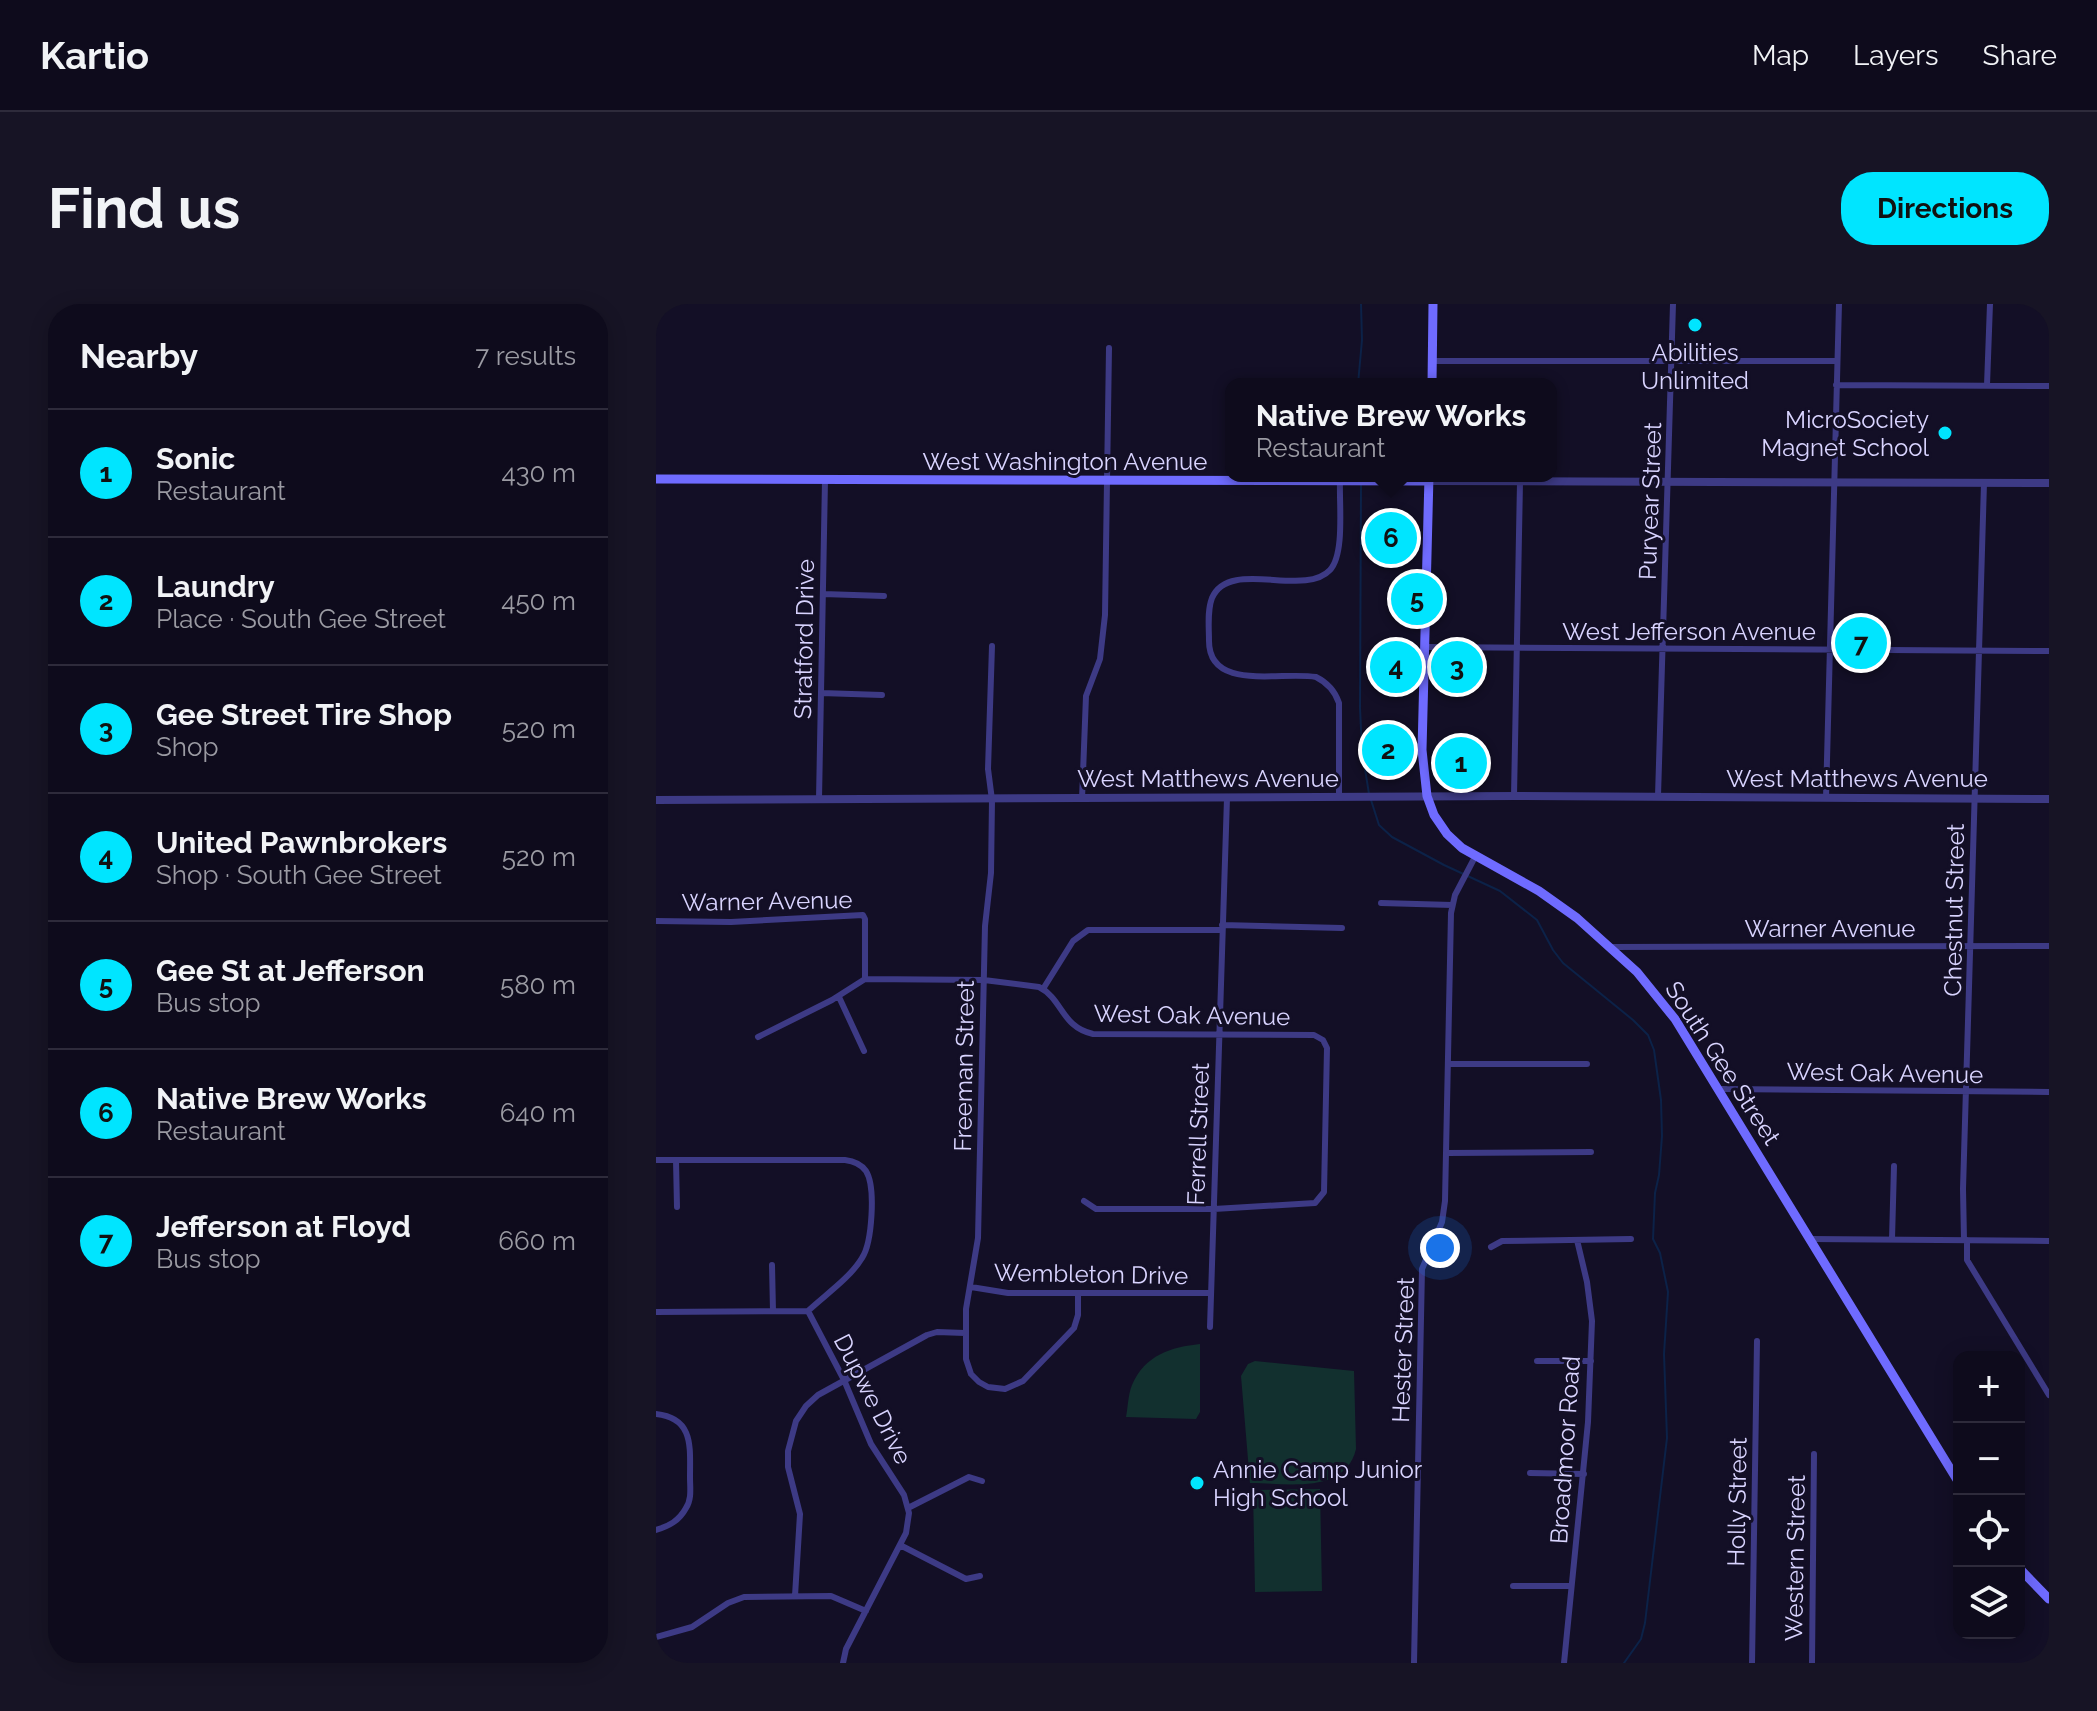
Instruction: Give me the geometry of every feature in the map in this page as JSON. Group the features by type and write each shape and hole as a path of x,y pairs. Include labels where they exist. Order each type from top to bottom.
{"main road":[{"path":"1432,378 1433,304"},
{"name":"West Washington Avenue","path":"656,479 1225,481"},
{"name":"South Gee Street","path":"1429,482 1422,750 1427,796 1434,815 1447,834 1476,855 1539,891 1577,918 1637,972 1675,1019 1953,1473"},
{"path":"2025,1574 2049,1599"}],"street":[{"name":"Puryear Street","path":"1658,796 1673,304"},
{"path":"1826,798 1839,304"},
{"path":"1987,385 1990,304"},
{"path":"1082,799 1086,696 1100,659 1105,615 1109,348"},
{"path":"1432,361 1837,361"},
{"path":"1836,385 2049,386"},
{"name":"Stratford Drive","path":"819,799 825,480"},
{"path":"1339,797 1339,703 1334,692 1316,677 1235,674 1223,670 1216,664 1209,648 1209,609 1214,594 1229,582 1313,580 1327,573 1338,555 1342,482"},
{"path":"1514,796 1520,482"},
{"name":"West Washington Avenue","path":"1520,482 2049,483"},
{"name":"Chestnut Street","path":"1984,483 1965,1240 1967,1260 2049,1395"},
{"path":"823,594 884,596"},
{"name":"Freeman Street","path":"992,646 988,769 992,800 991,873 985,926 978,1238 965,1333 968,1368 979,1382 995,1389 1015,1386 1023,1381 1074,1328 1078,1315 1078,1293"},
{"name":"West Jefferson Avenue","path":"1425,647 2049,651"},
{"path":"821,693 882,695"},
{"name":"West Matthews Avenue","path":"656,800 1380,796 2049,799"},
{"name":"Ferrell Street","path":"1210,1327 1227,798"},
{"name":"Hester Street","path":"1414,1663 1422,1269 1442,1222 1447,1153 1452,905 1476,855"},
{"path":"1381,903 1452,905"},
{"name":"Warner Avenue","path":"656,921 731,922 863,915 865,979"},
{"path":"758,1037 839,997 865,979 984,980 1043,989 1073,941 1088,930 1342,928"},
{"name":"Warner Avenue","path":"1611,947 2049,946"},
{"name":"West Oak Avenue","path":"1043,989 1067,1020 1085,1032 1314,1035 1323,1040 1327,1048 1323,1194 1315,1203 1308,1205 1214,1209"},
{"path":"839,997 864,1051"},
{"path":"1449,1064 1587,1064"},
{"name":"West Oak Avenue","path":"1720,1089 2049,1092"},
{"path":"1447,1153 1591,1152"},
{"path":"656,1160 845,1160 860,1165 868,1174 871,1185 867,1249 861,1261 808,1311 656,1312"},
{"path":"676,1160 677,1207"},
{"path":"1892,1239 1894,1166"},
{"path":"1084,1201 1096,1209 1214,1209"},
{"path":"1491,1247 1502,1241 1631,1239"},
{"path":"1811,1239 2049,1241"},
{"name":"Broadmoor Road","path":"1564,1663 1584,1474 1591,1361 1591,1311 1577,1240"},
{"path":"772,1265 773,1311"},
{"name":"Wembleton Drive","path":"971,1287 1008,1293 1211,1293"},
{"name":"Dupwe Drive","path":"808,1311 844,1380 871,1444 904,1495 908,1508"},
{"path":"795,1596 800,1514 788,1467 789,1441 806,1406 818,1395 927,1335 937,1332 965,1333"},
{"name":"Holly Street","path":"1752,1663 1757,1341"},
{"path":"1537,1361 1591,1361"},
{"path":"656,1414 680,1423 690,1441 690,1497 687,1508 674,1523 656,1530"},
{"name":"Western Street","path":"1812,1663 1814,1454"},
{"path":"1530,1473 1584,1474"},
{"path":"843,1663 846,1649 908,1527 908,1508 969,1477 982,1481"},
{"path":"900,1545 966,1579 980,1576"},
{"path":"1513,1586 1571,1586"},
{"path":"656,1637 692,1627 737,1599 753,1596 831,1596 866,1611"}],"green space":[{"path":"1200,1344 1200,1412 1196,1419 1126,1417 1132,1385 1144,1366 1169,1350"},
{"path":"1255,1361 1354,1371 1356,1449 1350,1464 1340,1474 1312,1483 1250,1483 1241,1376 1248,1364"},
{"path":"1320,1489 1322,1591 1255,1592 1253,1490"}],"waterway":[{"path":"1359,378 1361,304"},
{"path":"1361,485 1360,708 1369,794"},
{"path":"1371,800 1379,825 1392,837 1500,891 1537,920 1563,963 1633,1020 1648,1035 1654,1050 1662,1136 1653,1239 1660,1253 1668,1292 1664,1354 1667,1438 1645,1623 1641,1639 1624,1663"}],"place":[{"name":"Abilities Unlimited","path":"1695,325"},
{"name":"MicroSociety Magnet School","path":"1945,433"},
{"name":"Native Brew Works","path":"1391,538"},
{"name":"Gee St at Jefferson","path":"1417,599"},
{"name":"Jefferson at Floyd","path":"1861,643"},
{"name":"United Pawnbrokers","path":"1396,667"},
{"name":"Gee Street Tire Shop","path":"1457,667"},
{"name":"Laundry","path":"1388,750"},
{"name":"Sonic","path":"1461,763"},
{"name":"Annie Camp Junior High School","path":"1197,1483"}]}
